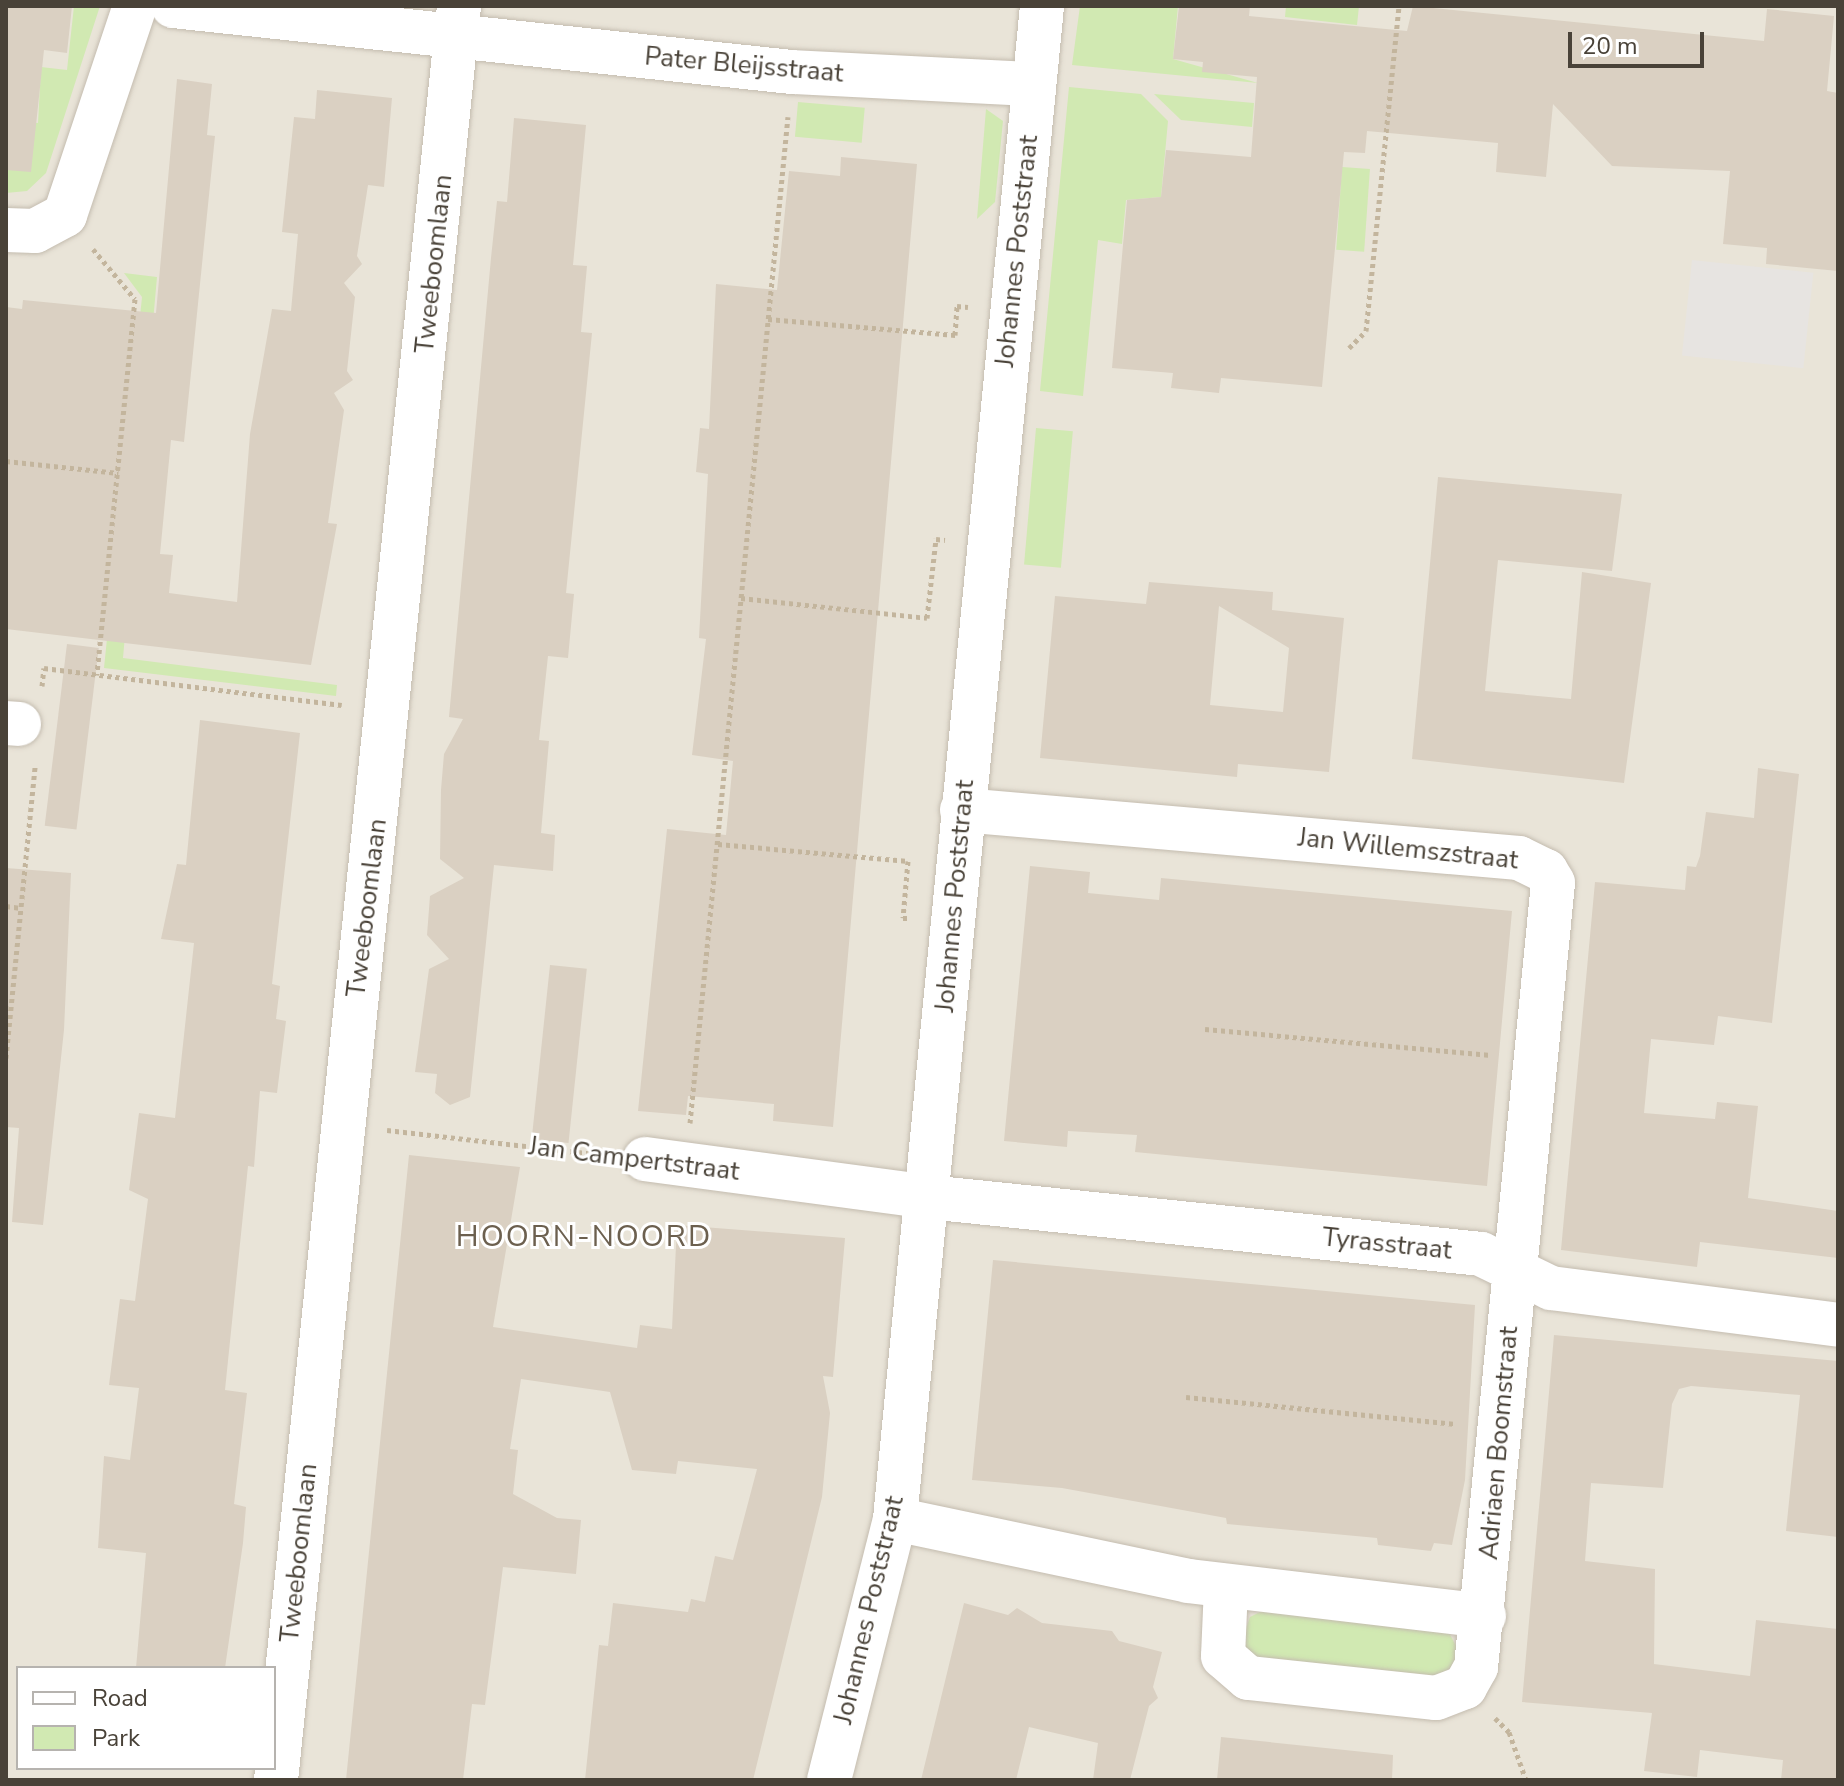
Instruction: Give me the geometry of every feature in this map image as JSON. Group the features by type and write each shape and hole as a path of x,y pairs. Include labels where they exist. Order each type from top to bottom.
{"street":[{"path":"6,230 35,231 65,215 135,6"},
{"path":"173,6 458,21"},
{"name":"Johannes Poststraat","path":"829,1780 895,1519 1042,6"},
{"name":"Pater Bleijsstraat","path":"458,21 792,72 1033,84"},
{"name":"Tweeboomlaan","path":"276,1780 340,1124 390,712 458,21"},
{"name":"Jan Willemszstraat","path":"962,810 1536,863 1553,883 1514,1269"},
{"name":"Jan Campertstraat","path":"666,1161 928,1197"},
{"name":"Tyrasstraat","path":"928,1197 1481,1254 1551,1288 1838,1325"},
{"name":"Adriaen Boomstraat","path":"1465,1687 1476,1667 1484,1616 1514,1269"},
{"path":"895,1519 1226,1587 1484,1616"},
{"path":"1226,1587 1223,1656 1248,1678 1436,1698 1465,1687"}],"path":[{"path":"1349,348 1366,331 1399,6"},
{"path":"666,1161 718,844 792,72"},
{"path":"65,215 135,299 97,675"},
{"path":"768,319 955,335 957,306 984,308"},
{"path":"6,461 118,473"},
{"path":"741,598 927,618 936,539 961,542"},
{"path":"6,1058 21,908 21,725 44,668 390,712"},
{"path":"718,844 908,861 903,918 952,922"},
{"path":"6,906 21,908"},
{"path":"1205,1029 1535,1059"},
{"name":"Jan Campertstraat","path":"340,1124 666,1161"},
{"path":"1186,1397 1501,1428"},
{"path":"1465,1687 1509,1732 1526,1780"}],"shaded area":[{"path":"6,6 1838,6 1838,1780 6,1780"},
{"path":"1692,260 1813,273 1803,368 1682,355"}],"green space":[{"path":"74,6 100,6 46,173 27,191 6,193 6,120 38,123 41,67 67,70"},
{"path":"1080,6 1178,6 1173,59 1258,83 1072,65"},
{"path":"1286,6 1359,6 1357,25 1285,17"},
{"path":"1069,87 1141,94 1168,121 1161,197 1126,200 1122,244 1098,240 1083,396 1040,391"},
{"path":"1154,94 1254,103 1252,127 1181,120"},
{"path":"798,102 865,108 862,143 795,137"},
{"path":"986,109 1003,121 995,202 977,219"},
{"path":"1342,167 1370,169 1364,252 1336,250"},
{"path":"124,273 157,277 123,658 337,685 336,696 104,668 142,297"},
{"path":"1036,428 1073,431 1061,568 1024,564"},
{"path":"1262,1611 1448,1631 1460,1653 1451,1675 1438,1681 1259,1666 1246,1654 1243,1637 1250,1617"}],"building":[{"path":"6,6 72,6 67,53 44,50 31,172 6,170"},
{"path":"1179,6 1250,6 1249,16 1407,31 1413,6 1764,41 1767,9 1834,16 1827,91 1838,93 1838,271 1766,264 1767,248 1723,244 1730,171 1612,166 1553,104 1546,177 1496,172 1498,143 1367,131 1365,153 1344,152 1322,387 1221,378 1219,393 1171,388 1173,373 1112,368 1127,200 1161,197 1166,150 1251,157 1257,77 1202,72 1203,62 1173,59"},
{"path":"177,79 212,84 207,135 215,136 184,442 171,440 160,554 173,555 169,593 237,602 250,434 272,309 291,311 298,234 282,232 294,117 315,119 317,90 392,98 384,187 368,185 357,256 362,264 344,283 355,297 347,371 353,380 334,393 344,410 328,523 337,524 311,665 6,629 6,307 22,309 23,300 156,313"},
{"path":"514,118 586,125 573,265 587,266 581,332 592,333 566,593 574,594 568,658 548,656 539,740 549,741 541,833 555,835 553,871 494,865 470,1097 450,1105 435,1093 437,1074 415,1072 429,969 449,959 427,935 430,896 464,878 440,859 441,790 444,754 463,719 449,717 497,201 507,202"},
{"path":"841,157 917,164 833,1127 773,1121 774,1104 688,1096 686,1115 638,1111 667,829 726,835 733,761 692,755 706,639 699,638 708,474 696,472 700,428 709,429 716,284 777,290 789,171 840,176"},
{"path":"1438,477 1622,494 1612,571 1498,560 1485,691 1571,699 1582,572 1651,583 1624,783 1412,759"},
{"path":"1149,582 1273,592 1272,610 1344,618 1329,772 1238,764 1237,777 1040,758 1055,596 1146,604","holes":["1219,606 1289,648 1283,712 1210,705"]},
{"path":"67,644 99,648 76,830 45,826"},
{"path":"200,720 300,733 272,984 280,986 276,1019 286,1021 277,1093 260,1091 254,1167 248,1166 225,1390 247,1393 234,1504 246,1507 225,1666 136,1666 146,1553 98,1548 104,1456 130,1460 139,1388 109,1385 120,1299 135,1301 148,1199 129,1190 139,1113 175,1118 194,943 161,939 177,864 186,865"},
{"path":"1758,768 1799,774 1772,1023 1718,1016 1714,1045 1651,1039 1644,1113 1715,1119 1717,1102 1758,1106 1748,1198 1838,1211 1838,1258 1700,1242 1697,1267 1561,1250 1595,882 1685,890 1687,866 1696,867 1700,856 1706,812 1754,818"},
{"path":"1030,866 1090,872 1088,893 1159,900 1161,878 1512,911 1487,1186 1135,1152 1137,1135 1068,1131 1067,1147 1004,1141"},
{"path":"6,868 71,873 64,1030 43,1225 12,1222 19,1128 6,1127"},
{"path":"550,965 587,969 569,1143 532,1139"},
{"path":"409,1155 520,1167 493,1327 637,1348 640,1325 672,1329 677,1225 845,1238 833,1377 823,1376 830,1413 822,1497 753,1780 585,1780 599,1645 608,1646 613,1603 688,1612 691,1599 705,1602 715,1556 733,1560 757,1469 678,1461 676,1474 632,1470 610,1392 521,1379 510,1449 518,1450 513,1494 557,1518 581,1520 576,1574 503,1567 485,1705 472,1704 463,1780 346,1780"},
{"path":"993,1260 1475,1305 1465,1480 1452,1545 1434,1543 1431,1551 1378,1545 1377,1538 1227,1524 1226,1518 1062,1488 972,1480"},
{"path":"1554,1335 1838,1361 1838,1537 1786,1531 1800,1395 1691,1386 1679,1389 1672,1404 1663,1488 1591,1483 1585,1561 1655,1569 1654,1664 1750,1676 1756,1620 1838,1629 1838,1780 1781,1780 1783,1760 1700,1750 1697,1777 1644,1771 1652,1713 1522,1702"},
{"path":"964,1603 1008,1615 1017,1608 1042,1623 1112,1631 1119,1641 1162,1652 1153,1687 1158,1698 1149,1706 1130,1780 1093,1780 1098,1743 1029,1727 1016,1780 921,1780"},
{"path":"1221,1737 1393,1755 1392,1780 1217,1780"}],"district":[{"name":"HOORN-NOORD","path":"584,1237"}]}
